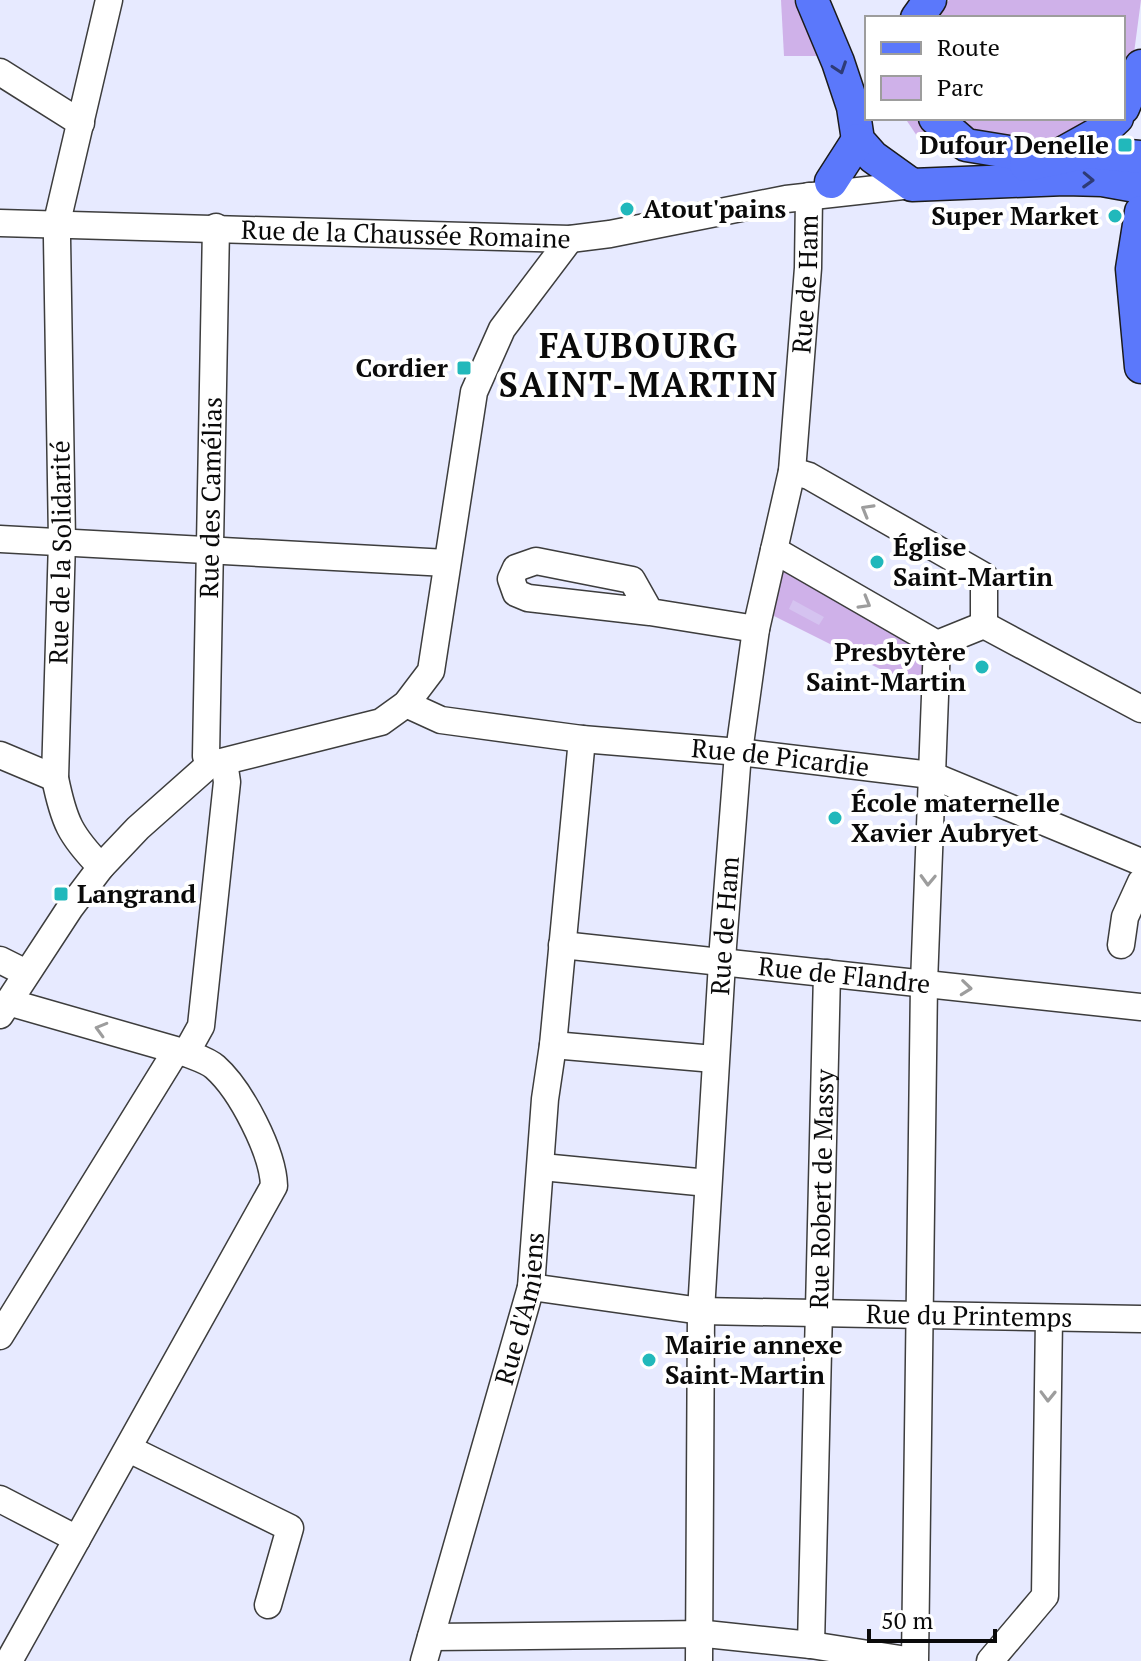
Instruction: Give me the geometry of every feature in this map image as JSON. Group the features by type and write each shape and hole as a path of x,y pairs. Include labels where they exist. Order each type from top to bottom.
{"main road":[{"path":"812,0 853,107 858,140 900,176"},
{"path":"1125,103 1141,66"},
{"path":"937,120 966,145 1014,156 1052,159 1104,130 1115,120"},
{"path":"820,189 858,140"},
{"name":"Rue de la Chaussée Romaine","path":"900,176 1023,165 1088,152 1141,157"},
{"name":"Rue de la Chaussée Romaine","path":"900,176 1102,180 1141,187"},
{"path":"1141,212 1132,269 1141,367"}],"street":[{"name":"Rue de la Solidarité","path":"101,867 74,840 55,778 62,541 57,222 109,0"},
{"path":"0,72 81,123"},
{"name":"Rue de la Chaussée Romaine","path":"0,223 57,222 570,239 820,189 861,170 900,176"},
{"name":"Rue de Ham","path":"699,1661 701,1311 714,1059 739,752 756,629 792,471 808,268 820,189"},
{"name":"Rue des Camélias","path":"0,1336 181,1052 201,1026 227,782 217,764 206,756 216,227"},
{"path":"9,1661 274,1186 273,1166 236,1092 213,1065 181,1052 4,1008 101,867 138,828 217,764 381,722 406,704 431,671 474,392 502,329 570,239"},
{"path":"792,471 809,476 984,576 984,625"},
{"path":"0,539 447,563"},
{"path":"774,550 937,644"},
{"path":"650,612 756,629"},
{"path":"937,644 984,625"},
{"path":"984,625 1141,709"},
{"path":"427,1649 699,1634 811,1645 914,1661 924,983 937,644"},
{"name":"Rue de Picardie","path":"406,704 441,720 582,739 739,752 931,775 1141,862"},
{"path":"562,945 582,739"},
{"path":"0,755 55,778"},
{"path":"1121,945 1125,917 1141,882"},
{"name":"Rue de Flandre","path":"562,945 1141,1007"},
{"name":"Rue d'Amiens","path":"427,1649 531,1287 545,1099 562,945"},
{"path":"0,960 26,973"},
{"name":"Rue Robert de Massy","path":"811,1645 827,973"},
{"path":"553,1045 714,1059"},
{"path":"542,1167 708,1183"},
{"name":"Rue du Printemps","path":"531,1287 701,1311 1141,1319"},
{"path":"990,1661 1045,1596 1049,1318"},
{"path":"129,1449 290,1528 268,1605"},
{"path":"0,1499 77,1539"}],"green space":[{"path":"781,0 794,0 815,37 819,56 784,56"},
{"path":"949,0 1141,0 1134,53 1125,79 1125,16 937,16"},
{"path":"906,120 921,120 939,141 923,145"},
{"path":"956,120 1097,120 1066,143 985,142"},
{"path":"782,569 921,649 927,661 922,690 772,615"}],"shaded area":[{"path":"793,600 824,617 819,625 789,609"}],"place":[{"name":"Dufour Denelle","path":"1125,145"},
{"name":"Atout'pains","path":"627,209"},
{"name":"Super Market","path":"1115,216"},
{"name":"Cordier","path":"464,368"},
{"name":"Église Saint-Martin","path":"877,562"},
{"name":"Presbytère Saint-Martin","path":"982,667"},
{"name":"École maternelle Xavier Aubryet","path":"835,818"},
{"name":"Langrand","path":"61,894"},
{"name":"Mairie annexe Saint-Martin","path":"649,1360"}],"district":[{"name":"FAUBOURG SAINT-MARTIN","path":"639,366"}]}
